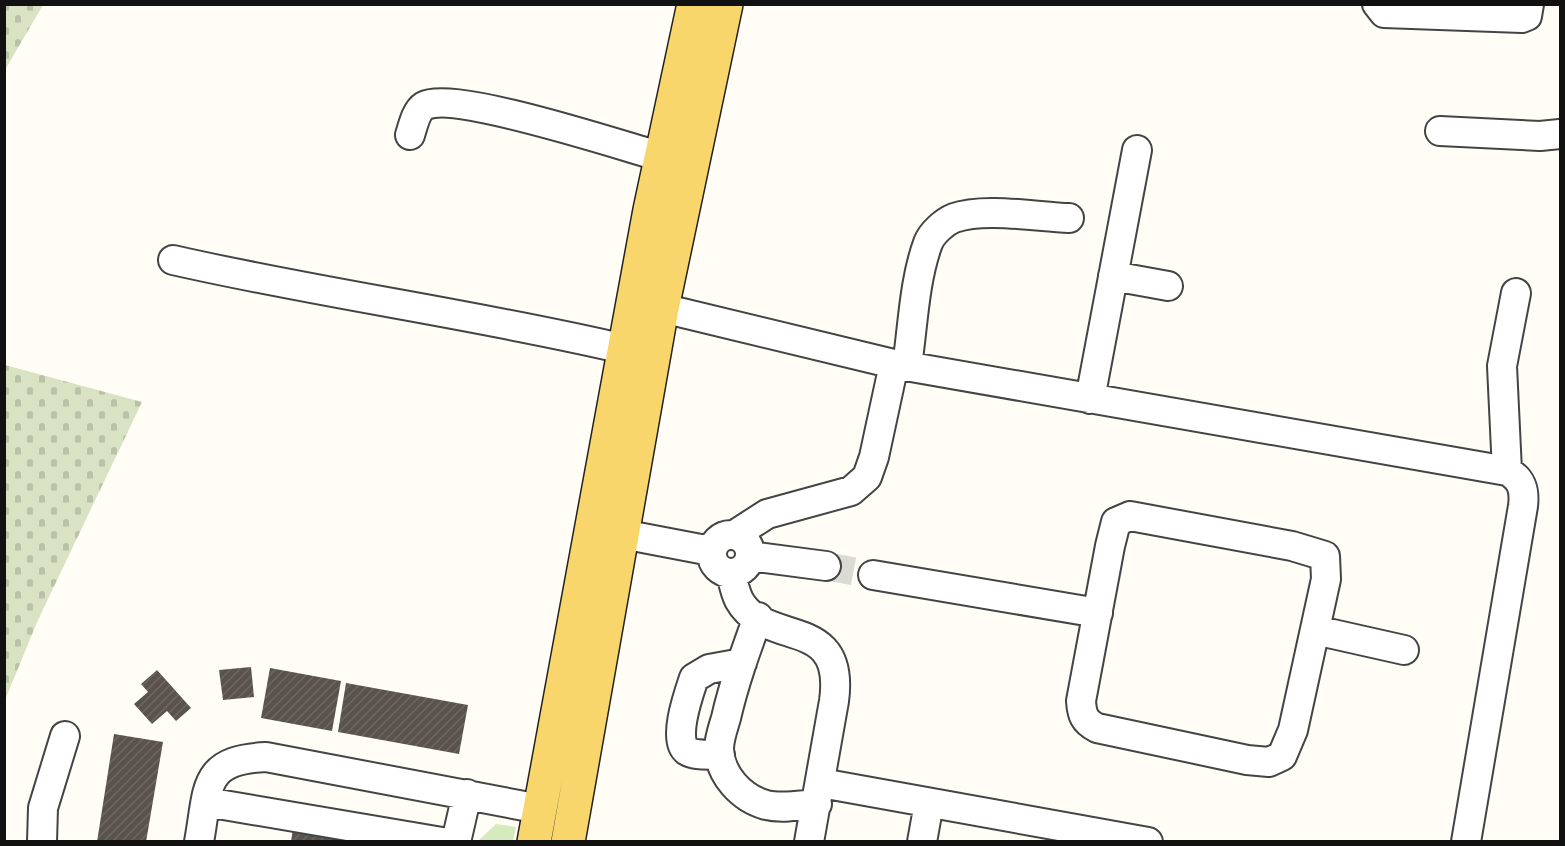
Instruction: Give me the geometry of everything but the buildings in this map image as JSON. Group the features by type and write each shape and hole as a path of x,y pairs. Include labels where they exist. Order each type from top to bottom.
{"main road":[{"path":"534,842 624,349 694,4"},
{"path":"568,842 662,308 726,4"}],"street":[{"path":"1377,4 1384,13 1522,18 1527,16 1529,4"},
{"path":"410,135 419,110 424,106 432,103 471,106 580,132 662,157"},
{"path":"1440,131 1540,136 1560,134"},
{"path":"1090,399 1137,150"},
{"path":"622,534 711,551 716,567 739,555 767,514 851,491 867,477 874,457 900,365 929,241 942,225 955,218 985,214 1070,218"},
{"path":"172,260 260,280 518,325 624,349"},
{"path":"1113,276 1168,286"},
{"path":"1507,471 1502,366 1516,293"},
{"path":"662,308 900,365 1507,471 1516,476 1522,484 1523,506 1466,842"},
{"path":"1130,516 1318,552 1325,556 1327,565 1315,630 1288,746 1282,756 1269,762 1247,760 1108,730 1086,722 1082,713 1081,701 1116,522 1130,516"},
{"path":"739,555 826,566"},
{"path":"739,555 740,602 758,617 812,640 826,653 834,665 837,680 809,842"},
{"path":"873,575 1098,612"},
{"path":"758,617 742,663 719,746 727,776 755,801 776,806 819,793 929,803 1148,842"},
{"path":"1315,630 1404,650"},
{"path":"720,755 693,753 686,750 682,745 681,724 694,678 710,669 742,663"},
{"path":"42,842 43,808 65,736"},
{"path":"200,842 206,802 215,771 229,762 266,757 540,809"},
{"path":"456,842 467,794"},
{"path":"206,802 318,831 442,842"},
{"path":"922,842 929,803"}],"green space":[{"path":"4,5 43,5 5,70"},
{"path":"5,365 142,402 38,620 5,700"},
{"path":"496,824 516,827 513,841 478,841"}],"tunnel":[{"path":"826,566 873,575"}]}
